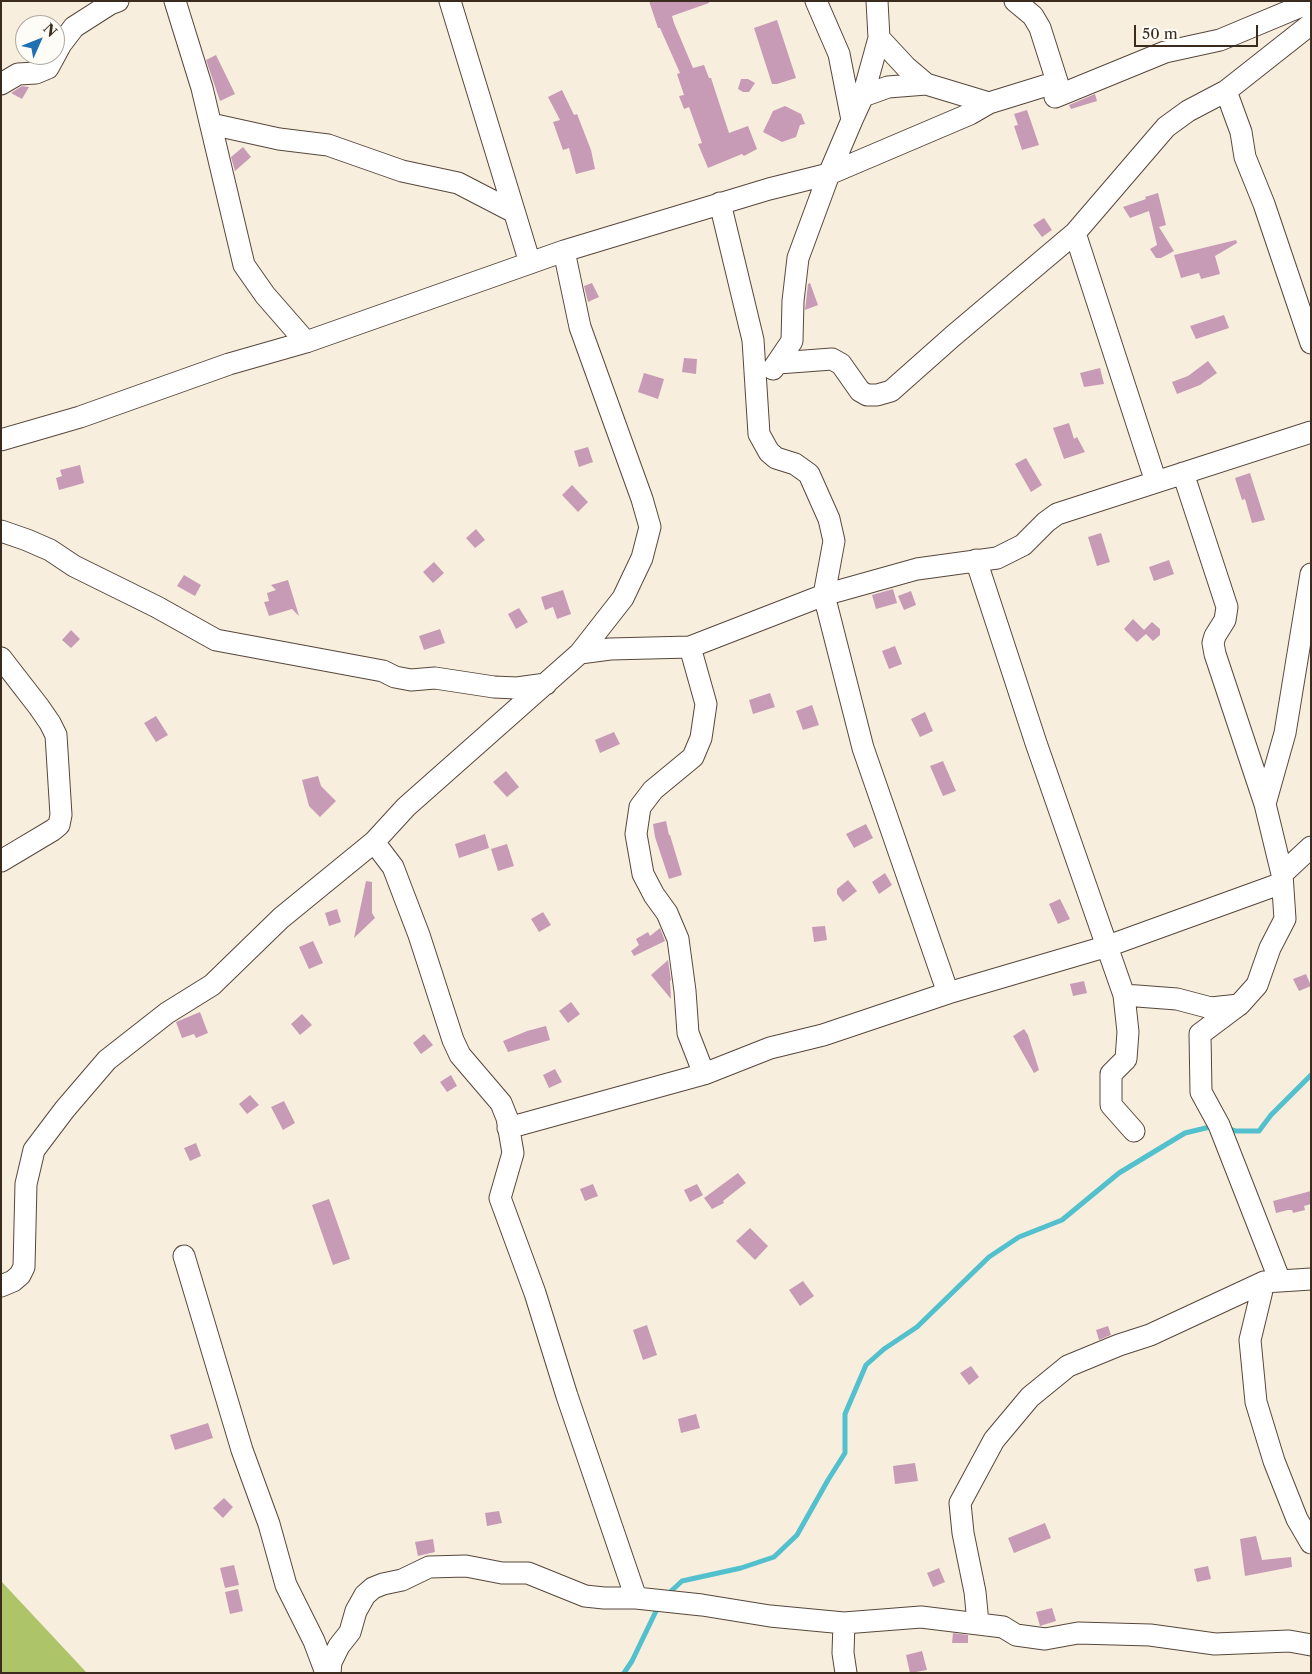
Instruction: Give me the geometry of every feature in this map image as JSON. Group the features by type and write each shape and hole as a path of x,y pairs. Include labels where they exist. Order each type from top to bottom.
{"street":[{"path":"1,84 18,74 36,73 48,68 61,44 74,27 118,1"},
{"path":"175,1 211,124 244,265 265,295 306,342"},
{"path":"450,1 530,263"},
{"path":"816,1 839,54 852,120"},
{"path":"757,389 778,363 792,340 793,301 798,258 829,174 863,96 879,38 877,1"},
{"path":"1015,1 1033,16 1040,28 1058,91"},
{"path":"1,440 80,417 229,364 306,342 564,250 720,203 829,174 970,114 989,103 1058,91 1165,52 1220,40 1311,2"},
{"path":"778,363 832,359 841,364 860,391 867,395 877,395 891,391 1075,233 1166,127 1188,111 1226,91 1311,24"},
{"path":"879,38 906,67 926,84"},
{"path":"863,96 888,87 926,84 989,103"},
{"path":"1226,91 1241,132 1245,157 1264,204 1311,343"},
{"path":"211,124 279,139 328,145 402,171 458,184 514,212"},
{"path":"720,203 752,340 759,434 769,452 776,458 794,464 809,474 829,519 834,541 824,596 863,748 948,993"},
{"path":"1075,233 1156,482"},
{"path":"1,1286 13,1281 20,1275 24,1267 26,1184 34,1150 71,1102 107,1060 167,1013 212,985 281,918 374,842 406,807 580,653 623,598 642,558 650,527 580,327 564,250"},
{"path":"580,653 690,647 824,596 917,569 997,558 1023,545 1057,514 1311,432"},
{"path":"1184,473 1227,607 1225,620 1213,643 1215,654 1265,804 1282,879 1285,919 1270,948 1257,985 1240,1004 1200,1034 1201,1092 1219,1125 1272,1281 1250,1340 1256,1402 1274,1461 1297,1519 1311,1543"},
{"path":"1,531 50,550 74,566 157,607 216,640 383,671 394,677 411,680 435,678 494,687 517,688 546,684"},
{"path":"976,560 1036,743 1124,995 1128,1032 1126,1059 1111,1074 1111,1105 1134,1130"},
{"path":"1265,804 1285,733 1311,574"},
{"path":"690,647 706,704 701,738 692,757 653,790 640,807 636,834 643,874 654,895 667,913 678,939 688,1033 704,1074"},
{"path":"1,658 40,707 56,735 61,815 59,824 53,830 1,861"},
{"path":"374,842 393,866 419,935 453,1040 460,1055 501,1103 507,1118 513,1153 500,1198 536,1293 567,1396 636,1598"},
{"path":"508,1128 704,1074 770,1048 822,1035 948,993 1108,946 1282,879 1309,853"},
{"path":"1124,995 1177,999 1211,1008 1240,1004"},
{"path":"184,1256 242,1450 269,1524 286,1585 314,1642 326,1673"},
{"path":"978,1623 976,1592 963,1533 960,1503 994,1440 1030,1398 1068,1366 1119,1345 1150,1335 1272,1281 1311,1279"},
{"path":"330,1673 331,1662 339,1646 350,1632 356,1611 365,1595 373,1588 402,1580 429,1567 466,1566 502,1573 528,1574 585,1596 636,1598 702,1605 770,1616 844,1623 920,1617 1003,1626 1016,1634 1045,1639 1078,1633 1150,1635 1214,1644 1289,1641 1311,1645"},
{"path":"844,1623 843,1654 846,1673"}],"green space":[{"path":"1,1581 87,1673 1,1673"}],"building":[{"path":"649,1 709,1 709,3 672,16 674,23 693,68 704,65 709,78 711,78 729,133 748,126 757,149 744,156 742,154 708,168 698,144 702,143 689,107 684,109 679,96 684,95 677,74 680,73 660,28 658,28"},
{"path":"777,20 796,78 772,84 754,28"},
{"path":"216,55 235,94 220,101 206,60"},
{"path":"741,79 748,79 755,83 749,92 743,92 738,89"},
{"path":"22,86 29,87 22,99 11,93"},
{"path":"562,90 574,115 577,114 591,150 595,169 576,174 569,148 563,150 553,122 560,120 548,97"},
{"path":"1095,94 1097,101 1071,109 1069,105"},
{"path":"785,106 801,114 805,124 800,125 796,137 782,142 763,132 773,111"},
{"path":"1027,110 1039,145 1022,150 1014,126 1018,125 1014,114"},
{"path":"243,147 251,157 235,171 231,157"},
{"path":"1158,193 1166,225 1159,227 1174,251 1161,258 1156,258 1150,249 1157,245 1149,211 1130,218 1123,207"},
{"path":"1044,218 1052,230 1042,237 1033,225"},
{"path":"1236,240 1237,243 1215,256 1220,274 1201,279 1199,273 1181,278 1174,255"},
{"path":"592,283 599,297 588,302 584,286"},
{"path":"810,283 818,305 805,310 808,284"},
{"path":"1224,315 1229,328 1196,339 1190,326"},
{"path":"684,358 697,359 696,374 682,372"},
{"path":"1208,361 1217,373 1200,385 1177,394 1172,382 1188,376"},
{"path":"1100,368 1104,384 1084,387 1080,373"},
{"path":"644,373 664,379 658,399 638,392"},
{"path":"1069,423 1074,439 1077,437 1085,452 1064,459 1053,428"},
{"path":"588,447 593,462 579,467 574,451"},
{"path":"1026,458 1042,485 1031,492 1015,464"},
{"path":"80,465 84,483 59,490 56,478 62,476 60,470"},
{"path":"1250,473 1265,520 1252,523 1245,499 1242,500 1235,478"},
{"path":"572,485 588,502 578,512 562,495"},
{"path":"476,529 485,540 475,548 466,538"},
{"path":"1101,533 1110,562 1097,566 1088,537"},
{"path":"1169,560 1174,574 1154,581 1149,567"},
{"path":"434,562 444,573 433,583 423,572"},
{"path":"184,575 201,585 195,596 177,586"},
{"path":"288,580 299,616 292,609 269,616 264,602 269,601 267,593 276,590 271,585"},
{"path":"893,589 897,603 876,609 872,595"},
{"path":"563,590 571,614 557,619 553,607 545,610 541,597"},
{"path":"911,591 916,605 904,610 898,596"},
{"path":"519,608 528,622 516,629 508,614"},
{"path":"1133,619 1144,630 1152,622 1160,629 1160,635 1153,641 1146,634 1137,642 1124,629"},
{"path":"440,629 445,643 424,650 419,636"},
{"path":"71,630 80,639 71,648 62,640"},
{"path":"895,646 902,664 889,669 882,651"},
{"path":"770,693 775,707 753,714 749,700"},
{"path":"812,705 819,725 803,730 796,711"},
{"path":"925,712 933,731 920,737 911,719"},
{"path":"156,716 168,735 156,742 144,723"},
{"path":"614,732 620,744 600,753 595,740"},
{"path":"943,761 956,791 943,796 930,766"},
{"path":"506,771 519,787 507,797 493,782"},
{"path":"318,776 321,786 336,801 320,817 309,806 302,780"},
{"path":"666,821 682,875 669,879 655,837 653,824"},
{"path":"866,824 873,838 854,848 846,834"},
{"path":"485,834 489,848 459,858 455,844"},
{"path":"507,844 514,866 498,871 491,849"},
{"path":"885,873 892,885 879,894 872,882"},
{"path":"848,880 857,891 843,902 837,894 837,889"},
{"path":"366,881 372,882 372,913 375,918 354,938"},
{"path":"1060,899 1070,919 1058,924 1049,904"},
{"path":"337,909 341,922 329,926 325,913"},
{"path":"543,912 551,925 539,932 531,919"},
{"path":"825,926 827,940 814,942 812,927"},
{"path":"660,928 665,941 634,956 631,951 639,945 636,939 648,932 650,936"},
{"path":"313,941 323,963 309,969 299,947"},
{"path":"668,960 671,980 671,999 651,975"},
{"path":"1306,974 1311,986 1299,991 1293,979"},
{"path":"1084,981 1087,993 1073,996 1070,984"},
{"path":"571,1002 580,1014 568,1023 559,1011"},
{"path":"200,1012 208,1033 196,1038 194,1034 182,1038 176,1022"},
{"path":"302,1014 312,1025 300,1035 291,1024"},
{"path":"546,1026 550,1040 508,1052 503,1041 527,1031"},
{"path":"1024,1029 1028,1035 1039,1070 1034,1073 1013,1036"},
{"path":"424,1034 433,1045 421,1054 413,1043"},
{"path":"555,1069 562,1082 549,1088 543,1075"},
{"path":"451,1075 457,1086 447,1092 440,1082"},
{"path":"250,1095 259,1105 247,1114 239,1104"},
{"path":"284,1101 295,1123 283,1130 271,1107"},
{"path":"196,1143 201,1156 190,1161 184,1148"},
{"path":"738,1173 746,1183 723,1201 724,1203 712,1209 704,1198"},
{"path":"593,1184 598,1196 585,1201 580,1189"},
{"path":"697,1184 703,1195 690,1202 684,1190"},
{"path":"1311,1191 1311,1204 1304,1206 1305,1210 1293,1213 1292,1210 1288,1210 1276,1213 1273,1201"},
{"path":"329,1199 350,1259 333,1265 312,1205"},
{"path":"750,1228 768,1246 755,1260 736,1241"},
{"path":"803,1281 814,1296 800,1306 789,1290"},
{"path":"647,1325 657,1355 643,1360 633,1330"},
{"path":"1108,1326 1111,1335 1099,1340 1096,1330"},
{"path":"971,1366 979,1377 969,1385 960,1373"},
{"path":"696,1414 700,1428 681,1433 678,1419"},
{"path":"208,1423 213,1438 175,1450 170,1435"},
{"path":"915,1463 918,1481 895,1484 893,1466"},
{"path":"224,1498 233,1507 223,1518 213,1508"},
{"path":"499,1511 502,1523 487,1526 485,1513"},
{"path":"1045,1523 1051,1538 1014,1553 1008,1538"},
{"path":"1256,1536 1262,1560 1291,1557 1292,1567 1245,1576 1240,1539"},
{"path":"433,1539 435,1552 418,1556 415,1542"},
{"path":"234,1565 239,1585 225,1588 220,1568"},
{"path":"1208,1566 1211,1579 1197,1582 1194,1569"},
{"path":"939,1568 945,1582 933,1587 927,1573"},
{"path":"238,1589 243,1611 230,1614 225,1592"},
{"path":"1052,1608 1056,1621 1040,1626 1036,1612"},
{"path":"953,1633 968,1635 968,1643 952,1643"},
{"path":"922,1651 927,1670 910,1673 906,1655"}],"waterway":[{"path":"1227,1128 1236,1131 1259,1131 1271,1115 1311,1075"},
{"path":"668,1594 682,1581 741,1568 774,1557 797,1535 845,1453 845,1414 866,1365 884,1349 917,1327 989,1257 1019,1237 1062,1220 1119,1173 1185,1133 1214,1126"},
{"path":"624,1673 632,1661 658,1607"}]}
